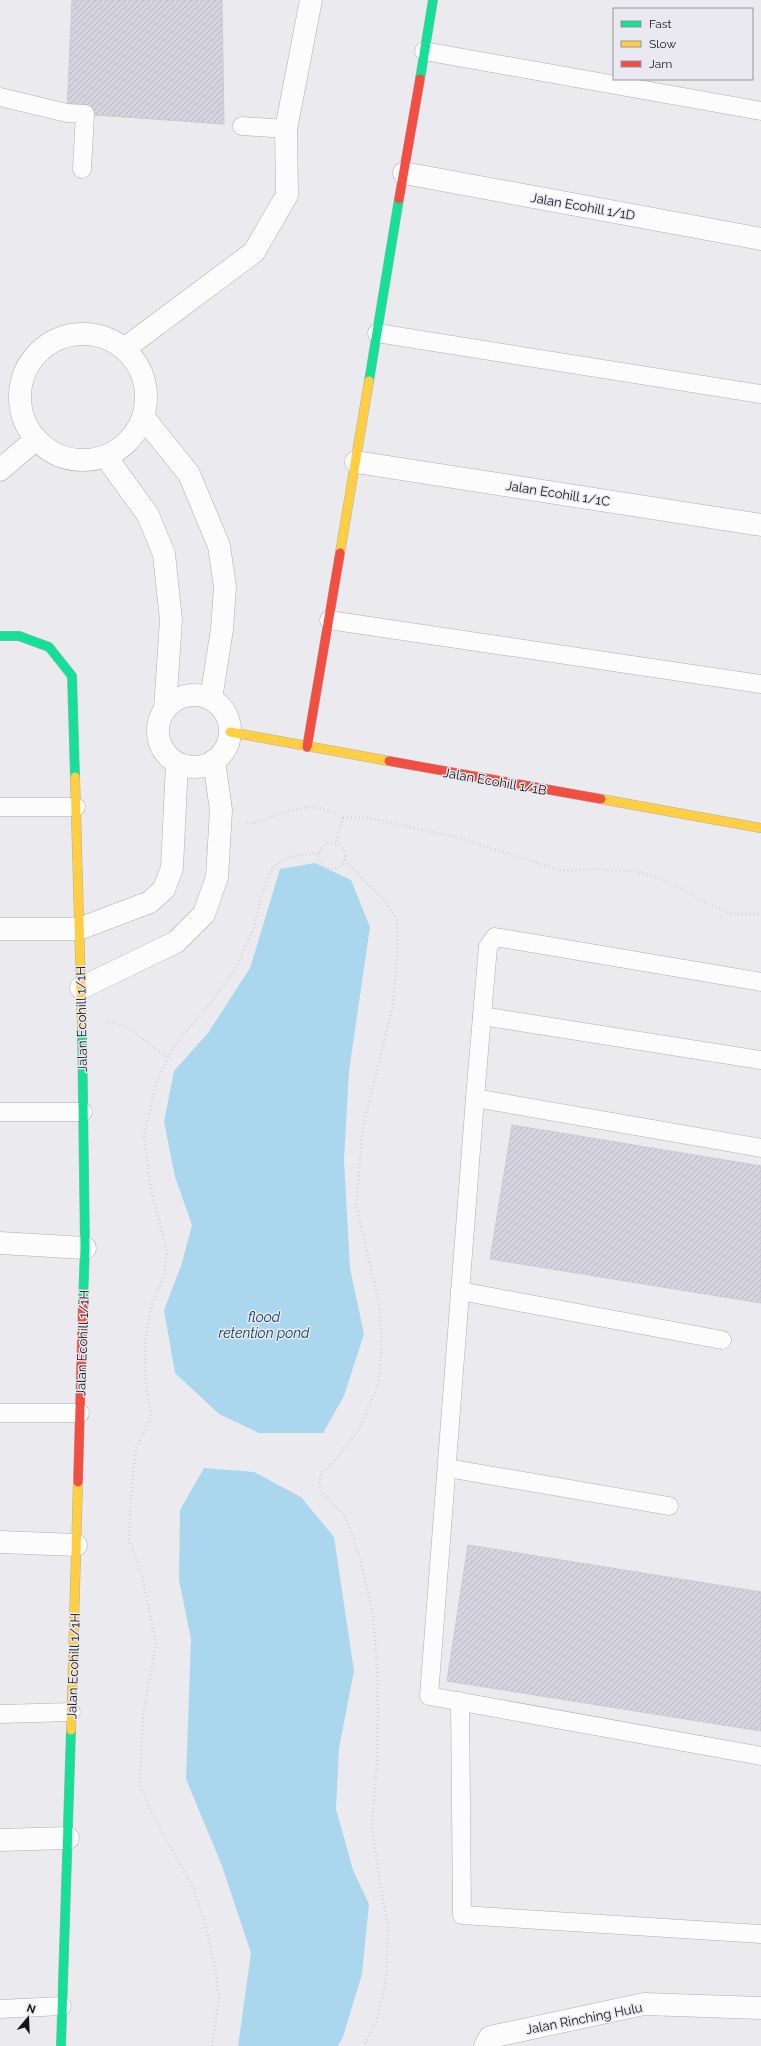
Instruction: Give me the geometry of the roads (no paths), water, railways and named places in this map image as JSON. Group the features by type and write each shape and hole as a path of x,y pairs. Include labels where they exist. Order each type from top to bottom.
{"street":[{"path":"124,349 254,252 287,195 286,129 311,0"},
{"path":"307,747 433,0"},
{"name":"Jalan Ecohill 1/1D","path":"404,173 761,239"},
{"path":"70,335 96,336 108,339 124,349 145,380 147,399 144,418 136,434 122,448 106,457 87,460 68,459 51,451 36,439 26,423 20,399 21,386 26,368 38,353 53,342 70,335"},
{"path":"144,418 189,474 219,546 225,587 222,629 211,699"},
{"path":"0,470 36,439"},
{"path":"106,457 148,515 164,554 171,620 165,709"},
{"name":"Jalan Ecohill 1/1C","path":"356,462 761,525"},
{"name":"Jalan Ecohill 1/1H","path":"0,636 19,636 50,647 72,676 81,988 80,1012 85,1248 61,2046"},
{"path":"199,695 211,699 221,707 228,717 230,732 229,742 214,761 197,767 189,767 177,763 167,755 160,744 158,732 159,720 165,709 175,700 186,696 199,695"},
{"name":"Jalan Ecohill 1/1B","path":"230,732 761,828"},
{"path":"81,988 176,942 204,914 217,878 221,810 214,761"},
{"path":"0,929 79,929 150,902 164,889 172,868 177,763"},
{"path":"0,1243 85,1248"},
{"path":"0,1542 76,1545"},
{"path":"0,1840 68,1838"},
{"name":"Jalan Rinching Hulu","path":"485,2046 490,2037 644,2004 761,2008"}],"lane":[{"path":"424,51 761,111"},
{"path":"0,97 67,113 85,114 82,169"},
{"path":"242,126 286,129"},
{"path":"377,333 761,394"},
{"path":"329,620 761,684"},
{"path":"0,807 76,807"},
{"path":"761,982 495,938 488,947 460,1291 430,1696 761,1756"},
{"path":"482,1016 761,1060"},
{"path":"475,1098 761,1148"},
{"path":"0,1112 83,1112"},
{"path":"460,1291 722,1340"},
{"path":"0,1413 80,1413"},
{"path":"447,1468 669,1506"},
{"path":"460,1701 462,1915 761,1934"},
{"path":"0,1714 71,1712"},
{"path":"0,2009 62,2006"}],"water":[{"name":"flood retention pond","path":"315,863 351,880 370,927 349,1071 344,1160 350,1268 364,1334 344,1396 323,1433 259,1433 219,1414 175,1373 164,1310 181,1266 192,1225 175,1177 164,1122 174,1071 208,1033 250,968 280,869"},
{"path":"204,1468 254,1472 301,1497 334,1537 354,1671 339,1748 336,1809 353,1870 369,1904 362,1974 343,2037 338,2046 238,2046 251,1953 222,1866 186,1779 191,1639 179,1580 180,1510"}]}
